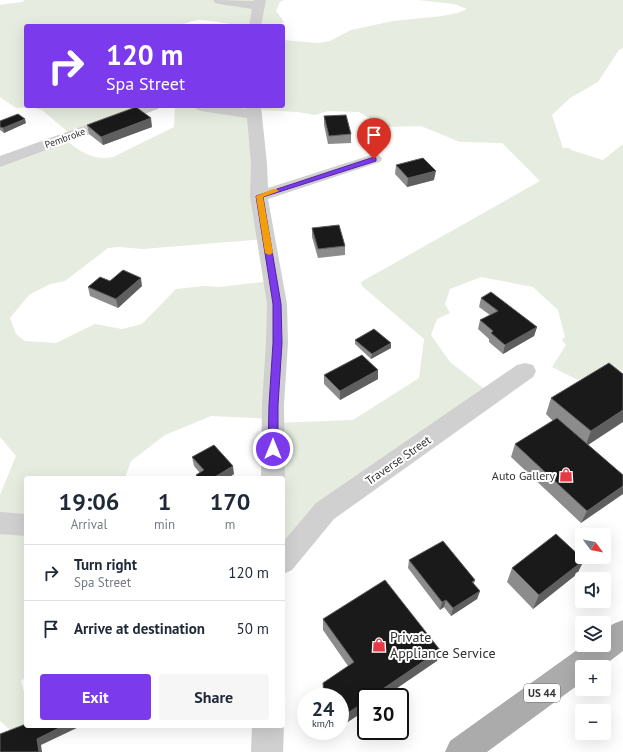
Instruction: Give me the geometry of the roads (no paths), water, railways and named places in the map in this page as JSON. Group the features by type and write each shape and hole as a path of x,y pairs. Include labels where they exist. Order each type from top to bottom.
{"main road":[{"name":"US 44","path":"461,752 623,634"}],"street":[{"path":"218,0 259,3 255,24"},
{"name":"Pembroke","path":"0,162 148,108"},
{"path":"227,108 253,110 259,164 259,196 277,304 273,476"},
{"path":"259,196 374,159"},
{"name":"Traverse Street","path":"285,560 324,511 525,371"},
{"path":"0,523 24,525"},
{"path":"267,752 268,728"}],"place":[{"name":"Auto Gallery","path":"566,475"},
{"name":"Private Appliance Service","path":"379,645"}]}
